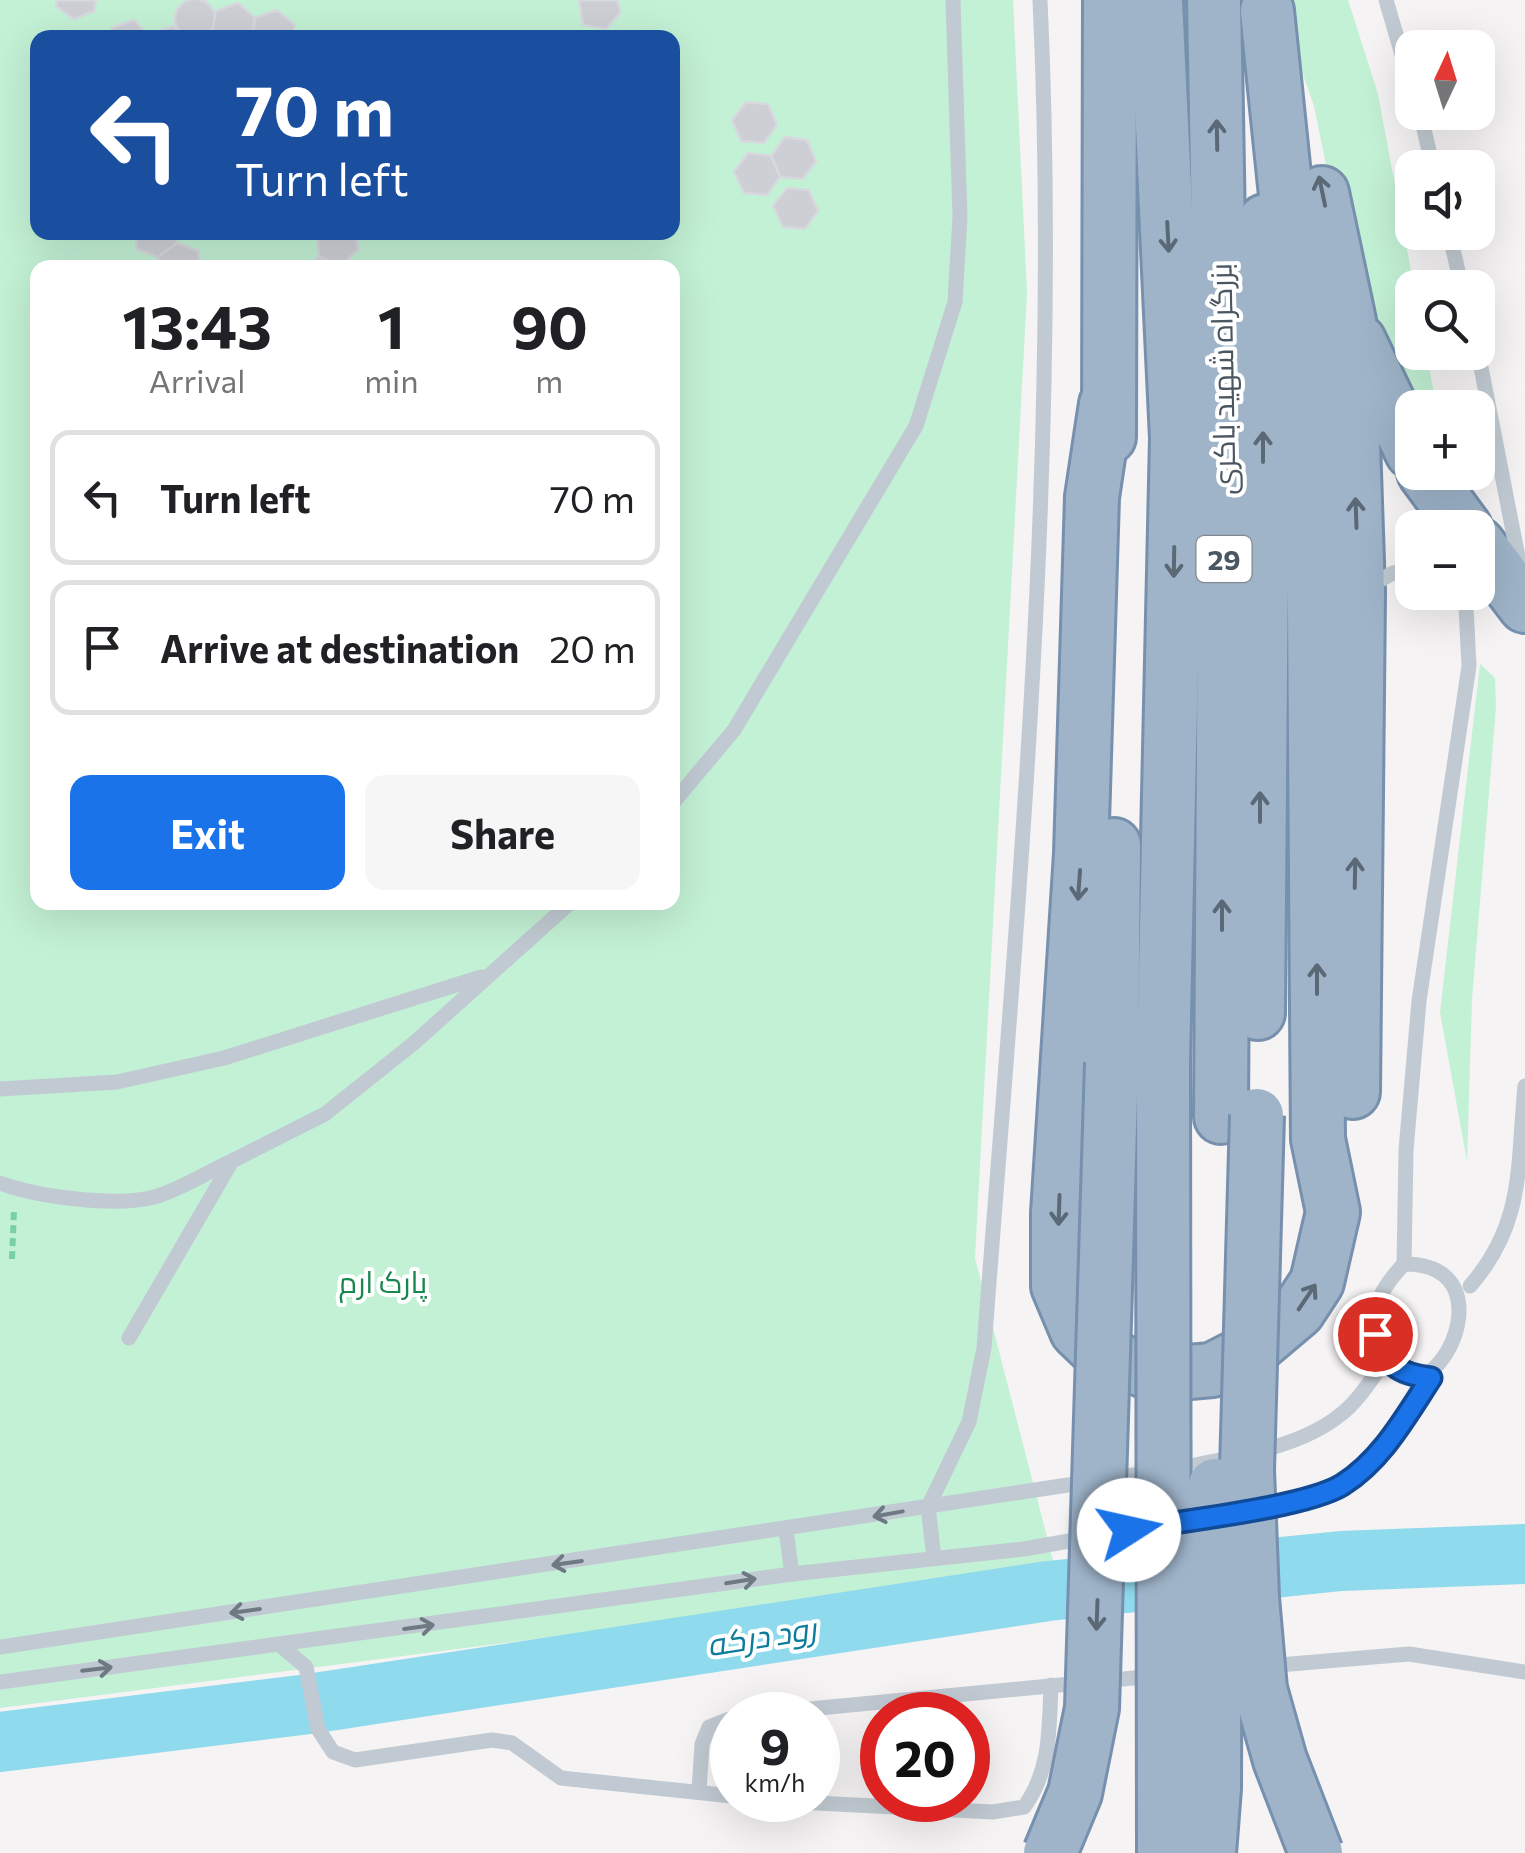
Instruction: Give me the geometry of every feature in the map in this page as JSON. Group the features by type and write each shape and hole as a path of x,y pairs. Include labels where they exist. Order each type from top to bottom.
{"highway":[{"name":"29","path":"1110,0 1106,404 1116,534 1138,1062 1164,1853"},
{"name":"29","path":"1050,1853 1075,1793 1092,1708 1177,438 1156,0"},
{"name":"بزرگراه شهید باکری","path":"1214,0 1239,1116"},
{"name":"29","path":"1210,1853 1214,1788 1212,1634 1239,1116 1266,6"},
{"path":"1106,404 1092,496 1080,854 1058,1214 1058,1286 1077,1331 1099,1352 1155,1375 1212,1370 1253,1349 1298,1312 1317,1282 1333,1212 1352,1163 1358,592 1349,321 1299,82 1266,6"},
{"path":"1266,6 1286,195 1300,258 1314,610 1318,1139 1333,1212"},
{"path":"1349,321 1395,417"},
{"path":"1495,566 1525,606"},
{"name":"29","path":"1239,1116 1247,1470 1260,1689 1280,1760 1316,1853"}],"lane":[{"path":"680,794 734,730 916,426 955,302 960,217 953,0"},
{"path":"934,1558 928,1507 970,1422 984,1348 1031,686 1046,369 1048,166 1040,0"},
{"path":"1386,0 1395,31"},
{"path":"1481,370 1525,596"},
{"path":"1358,592 1395,572"},
{"path":"1431,1378 1406,1375 1385,1361 1375,1334 1376,1307 1384,1285 1404,1264 1406,1150 1419,1001 1469,666 1466,610"},
{"path":"0,1183 24,1193 70,1199 153,1197 232,1161 325,1114 414,1043 562,910"},
{"path":"0,1089 117,1082 224,1058 487,975"},
{"path":"1404,1264 1452,1269 1474,1309 1513,1219 1525,1086"},
{"path":"129,1338 232,1161"},
{"path":"1192,1518 1304,1498 1341,1486 1385,1448 1431,1378 1456,1364 1464,1353"},
{"path":"0,1647 1186,1467 1296,1438 1344,1413 1385,1361"},
{"path":"0,1682 792,1574 1024,1549 1173,1522"},
{"path":"786,1530 792,1574"},
{"path":"282,1646 306,1667 318,1728 334,1752 355,1760 492,1740 512,1743 562,1778 710,1792"},
{"path":"1250,1668 1409,1654 1522,1676"},
{"path":"840,1706 1230,1669"},
{"path":"840,1804 993,1812 1024,1806 1039,1786 1048,1756 1051,1685"},
{"path":"699,1790 702,1744 710,1727"}],"path":[{"path":"12,1259 14,1199"}],"green space":[{"name":"پارک ارم","path":"0,0 1013,0 1027,293 975,1258 1056,1572 0,1708"},
{"path":"1277,0 1348,0 1378,94 1395,185 1395,250 1407,250 1411,270 1395,270 1395,370 1429,370 1434,390 1401,390 1358,322 1314,106"},
{"path":"1480,664 1495,678 1496,707 1472,999 1467,1161 1440,1012"}],"building":[{"path":"57,0 96,0 94,11 74,19 56,6"},
{"path":"187,0 203,0 214,11 212,30 176,27 176,11"},
{"path":"579,0 617,0 621,12 606,29 583,25"},
{"path":"238,3 255,18 253,30 213,30 216,11"},
{"path":"277,10 295,25 294,30 253,30 255,18"},
{"path":"134,20 143,30 112,30"},
{"path":"746,102 768,104 777,125 764,143 741,141 732,120"},
{"path":"785,137 807,140 816,161 803,179 780,177 771,156"},
{"path":"748,153 771,156 780,177 767,195 744,193 734,172"},
{"path":"787,188 809,190 818,211 805,229 783,227 773,206"},
{"path":"136,240 176,240 158,257 137,249"},
{"path":"318,240 357,240 358,250 347,260 319,257"},
{"path":"177,243 198,251 200,260 159,260"}],"waterway":[{"name":"رود درکه","path":"0,1742 309,1704 1048,1591 1341,1561 1525,1554"}],"route":[{"path":"1129,1530 1304,1498 1341,1486 1385,1448 1431,1378 1406,1375 1385,1361 1375,1334"}]}
